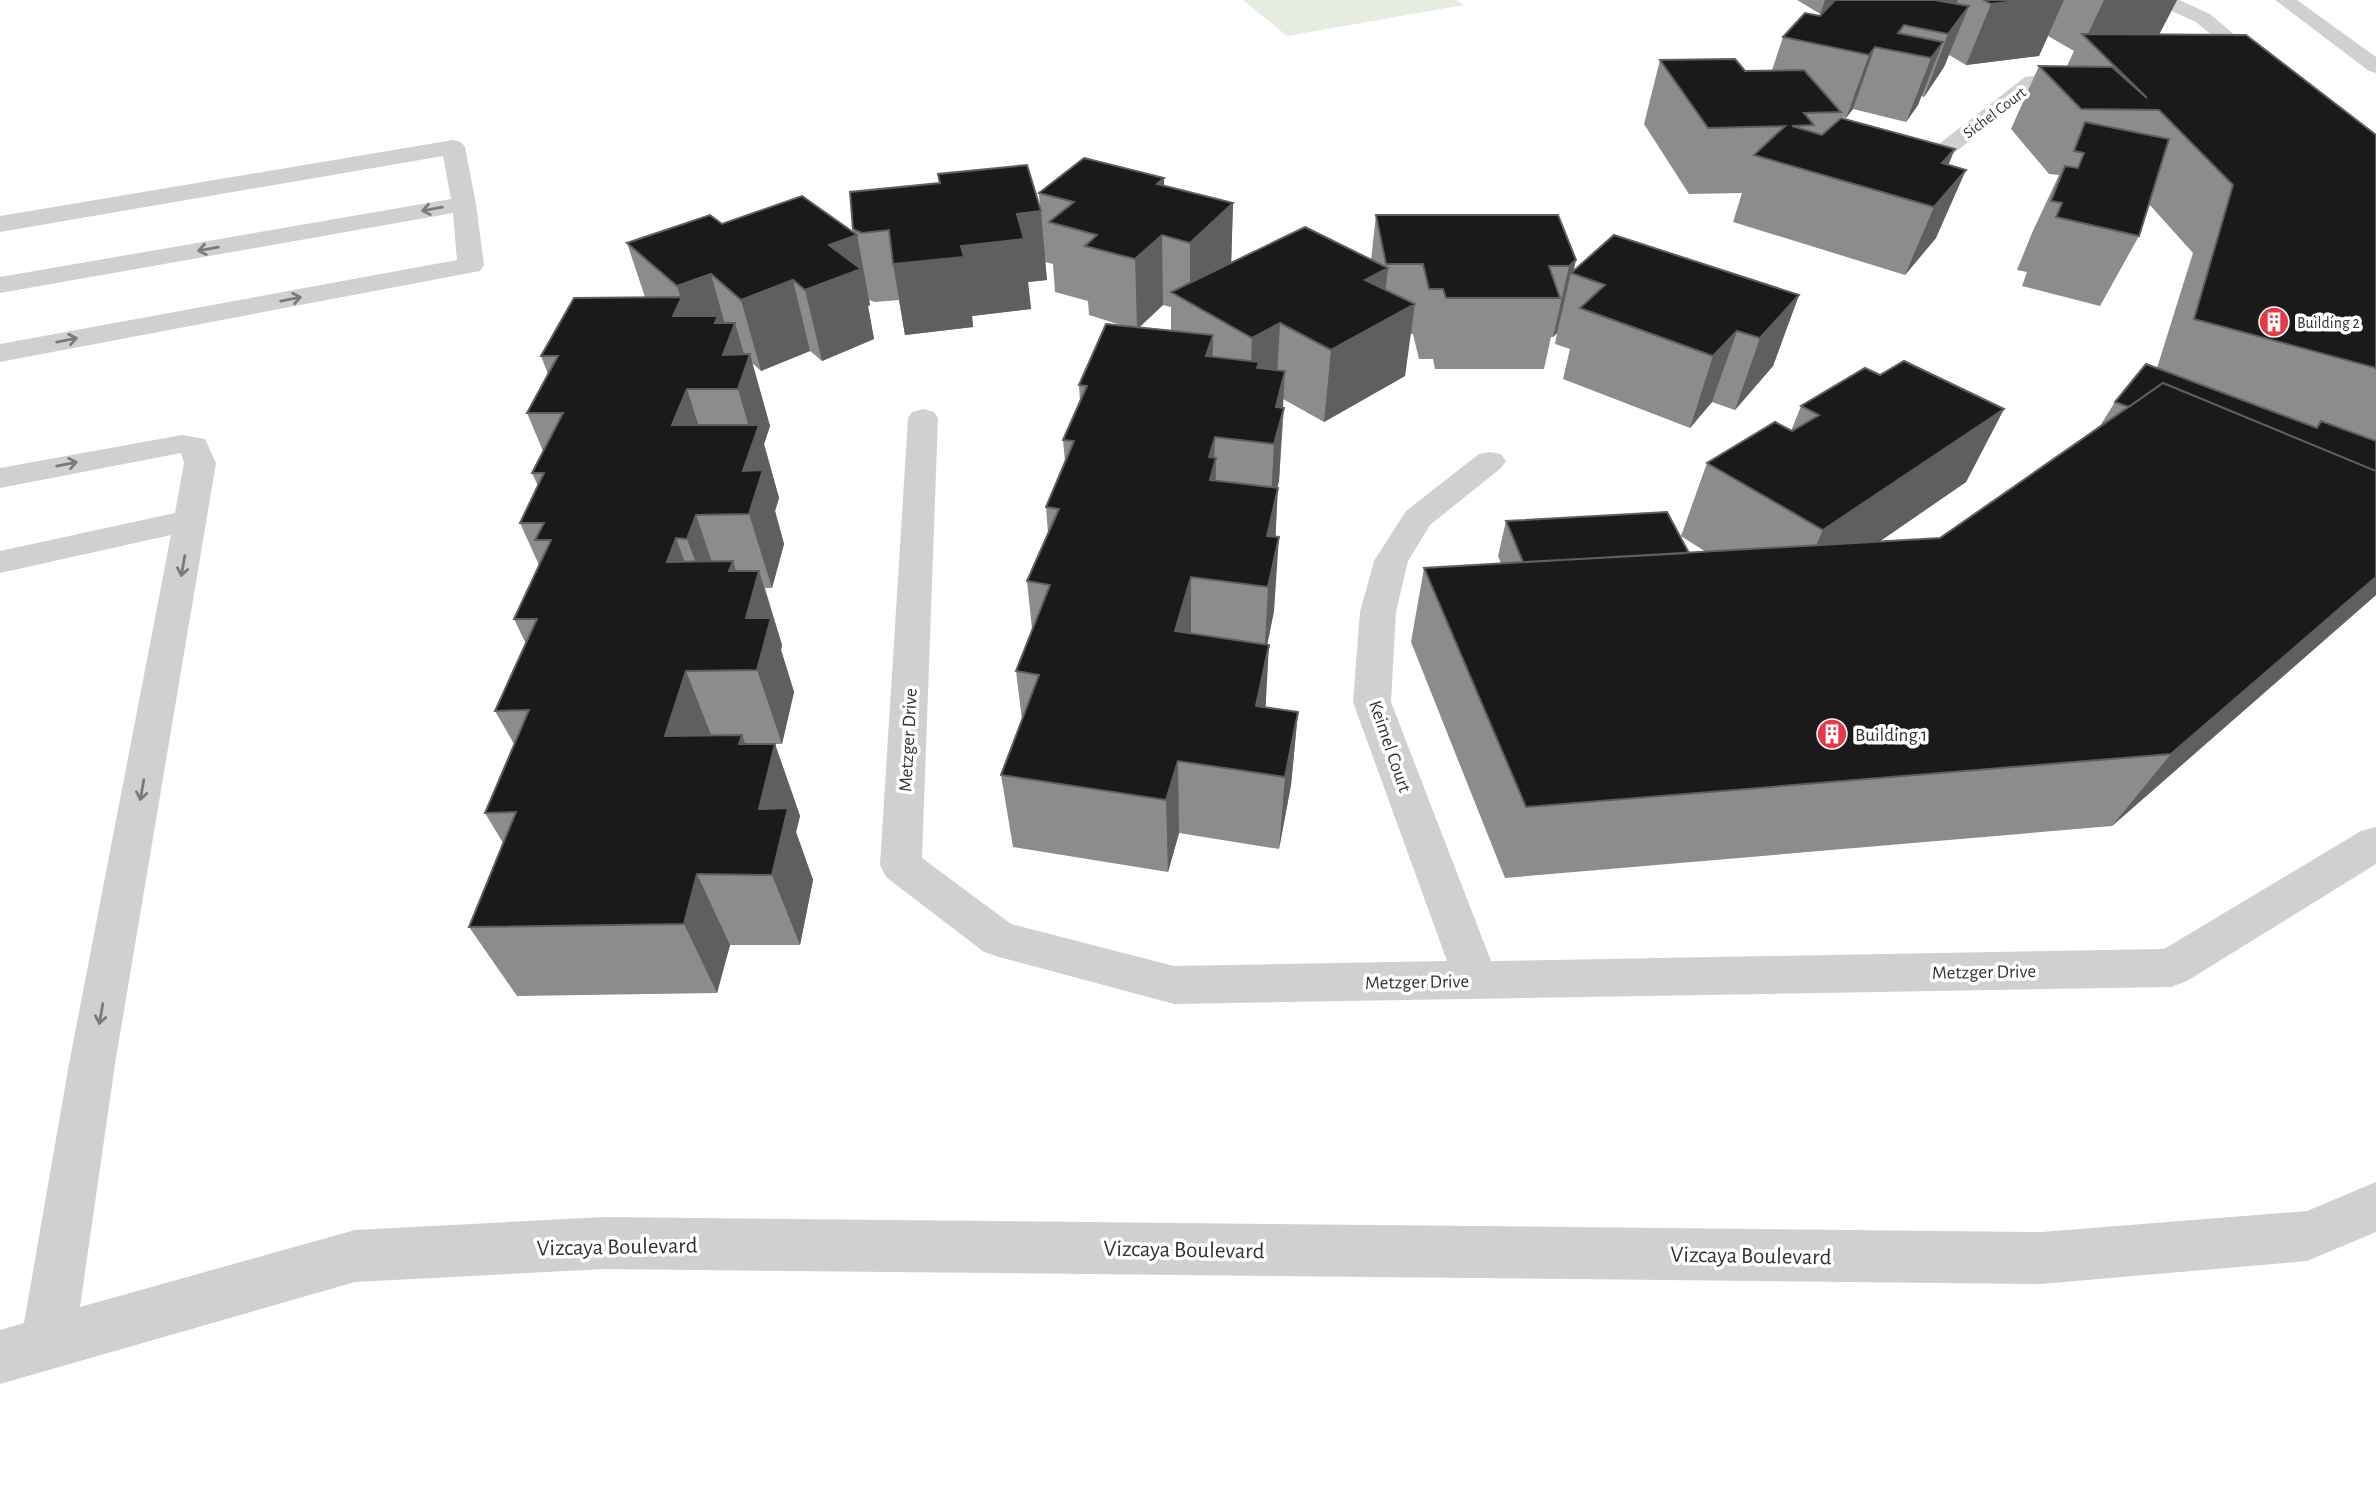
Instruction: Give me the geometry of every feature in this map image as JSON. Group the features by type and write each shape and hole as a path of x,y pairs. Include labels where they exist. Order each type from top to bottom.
{"street":[{"path":"2163,0 2203,18 2279,81 2233,75"},
{"path":"2285,0 2376,67"},
{"name":"Sichel Court","path":"1929,160 2034,82 2098,74"},
{"path":"0,224 453,147 464,204 471,265 0,353"},
{"path":"0,285 464,204"},
{"name":"Metzger Drive","path":"923,418 901,864 999,939 1174,985 2171,968 2376,843"},
{"path":"0,478 117,454 182,444 194,446 200,464 92,1064 48,1343"},
{"name":"Keimel Court","path":"1476,980 1372,702 1378,612 1391,561 1418,518 1490,461"},
{"path":"0,562 191,520"},
{"name":"Vizcaya Boulevard","path":"0,1357 355,1256 604,1243 2041,1258 2307,1236 2376,1207"}],"shaded area":[{"path":"1243,0 1456,0 1464,5 1287,36"}],"building":[{"path":"1835,0 1935,0 1969,6 1948,34 1904,25 1898,33 1943,42 1931,58 1875,47 1869,55 1783,37 1805,13 1820,16"},
{"path":"1984,0 2025,0 1991,4"},
{"path":"2082,34 2246,35 2376,135 2376,368 2194,319 2233,185 2159,110 2081,109 2039,66 2112,67 2147,98"},
{"path":"1735,59 1745,71 1804,70 1841,112 1804,113 1814,125 1792,126 1822,135 1841,118 1955,149 1942,163 1966,170 1934,207 1754,155 1785,126 1708,128 1660,60"},
{"path":"2085,122 2169,139 2139,236 2056,217 2062,203 2051,201 2065,166 2078,168 2084,153 2074,151"},
{"path":"1084,158 1164,178 1157,184 1233,203 1190,243 1162,235 1135,259 1085,246 1097,235 1049,222 1074,202 1039,193"},
{"path":"1027,165 1041,211 1017,214 1024,239 961,246 964,257 893,264 889,230 862,233 853,229 850,192 940,183 938,174"},
{"path":"802,196 857,235 829,245 861,269 805,290 793,280 741,300 711,274 677,286 627,243 710,215 722,224"},
{"path":"1376,215 1558,215 1576,260 1569,266 1549,266 1560,298 1446,298 1443,289 1429,289 1423,264 1386,264"},
{"path":"1305,227 1388,268 1365,280 1415,304 1331,350 1280,323 1252,338 1171,292"},
{"path":"1614,235 1799,295 1760,338 1737,331 1713,356 1580,308 1605,285 1571,273"},
{"path":"682,297 673,316 718,316 715,323 735,323 723,355 750,354 738,389 687,389 672,425 759,425 743,471 763,470 749,514 696,515 687,539 676,538 667,562 733,561 729,571 759,571 746,618 771,618 757,670 686,671 665,736 742,735 739,744 775,744 759,809 788,808 772,875 697,874 684,924 469,927 516,812 485,813 529,710 495,711 537,619 514,619 551,540 535,540 544,523 520,523 544,473 532,473 563,413 527,413 558,356 541,356 574,298"},
{"path":"1106,324 1213,335 1206,356 1259,362 1257,368 1285,371 1276,407 1284,408 1274,444 1215,437 1209,457 1216,458 1210,480 1278,488 1267,536 1279,537 1268,587 1191,577 1175,631 1269,645 1256,706 1298,712 1285,777 1178,761 1166,800 1001,775 1039,675 1016,671 1050,585 1027,581 1059,509 1046,507 1074,441 1063,440 1087,386 1079,385"},
{"path":"1904,361 2004,409 1823,530 1707,463 1775,422 1792,431 1819,415 1801,406 1865,368 1880,375"},
{"path":"2146,364 2317,428 2321,421 2376,441 2376,471 2163,383 2129,407 2115,402"},
{"name":"Building 1","path":"2163,383 2376,471 2376,577 2171,754 1526,807 1424,568 1940,538"},
{"path":"1667,512 1689,553 1523,562 1506,521"}],"place":[{"name":"Building 2","path":"2274,322"},
{"name":"Building 1","path":"1832,734"}]}
